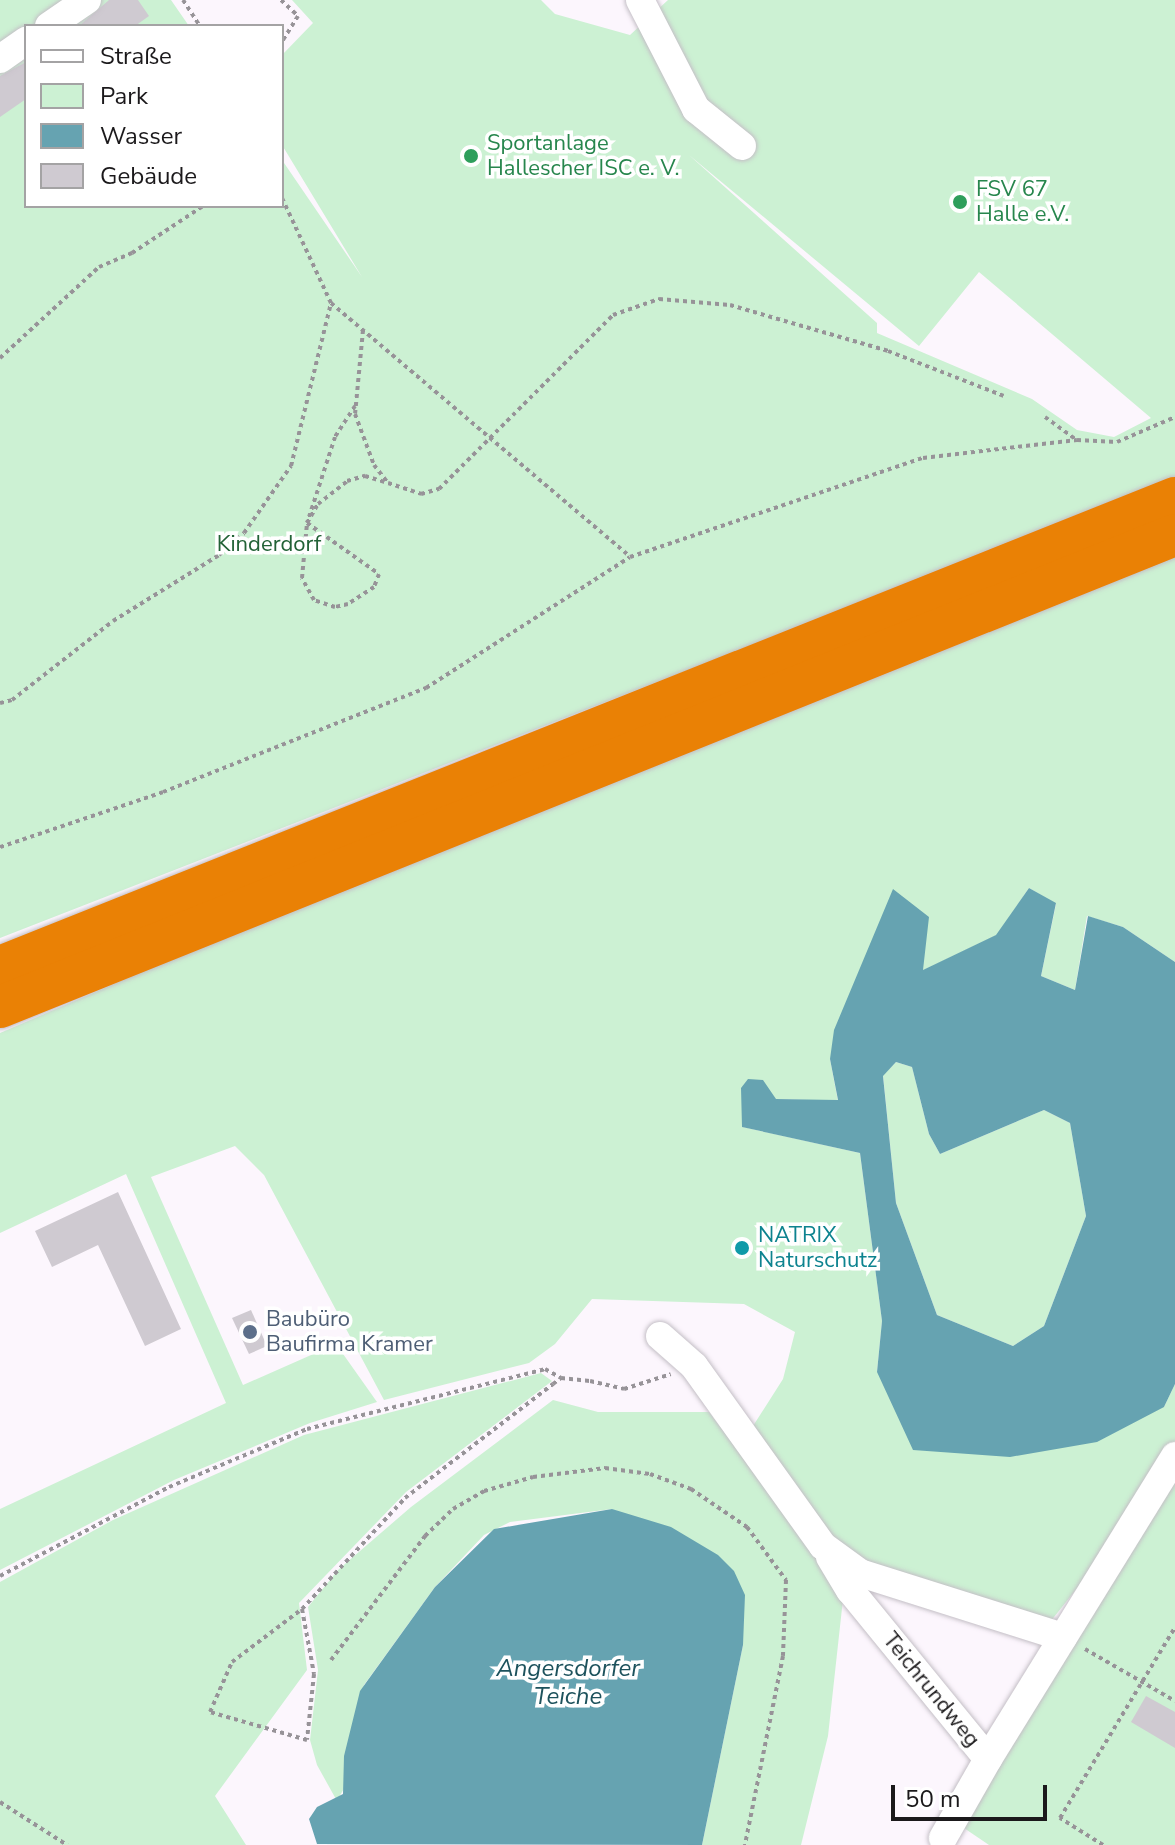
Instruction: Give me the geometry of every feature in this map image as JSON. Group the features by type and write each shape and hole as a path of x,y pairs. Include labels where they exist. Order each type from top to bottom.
{"highway":[{"path":"0,967 1175,498"},
{"path":"0,1007 1175,535"}],"street":[{"path":"52,24 87,0"},
{"path":"640,0 696,109 742,146"},
{"path":"0,59 24,42"},
{"path":"660,1336 691,1364 823,1546 860,1573 1073,1642"},
{"path":"988,1759 1073,1642 1175,1456"},
{"name":"Teichrundweg","path":"823,1546 850,1590 988,1759 943,1838"}],"path":[{"path":"183,0 199,24"},
{"path":"281,0 298,16 284,39"},
{"path":"284,202 331,303 488,442 630,557"},
{"path":"0,358 99,267 132,253 200,208"},
{"path":"307,523 318,504 347,481 365,476 431,494 488,442 605,321 623,309 659,299 730,305 888,351 1004,396"},
{"path":"0,703 12,700 113,621 219,555 244,533 291,466 331,303"},
{"path":"363,330 355,414 374,465 388,483"},
{"path":"307,523 379,574 361,599 335,607 314,600 302,578 307,523 335,437 356,404"},
{"path":"1045,417 1077,440"},
{"path":"0,847 163,792 426,688 630,557 923,458 1077,440 1117,442 1175,417"},
{"path":"0,1576 169,1487 307,1429 545,1369 561,1378 624,1389 691,1364"},
{"path":"302,1609 314,1674 307,1740 210,1712 224,1682 224,1670 302,1609 405,1498 561,1378"},
{"path":"331,1660 425,1536 453,1509 484,1491 533,1477 605,1468 650,1474 691,1489 747,1527 786,1580 783,1656 745,1845"},
{"path":"1103,1845 1060,1818 1175,1627"},
{"path":"1073,1642 1175,1701"},
{"path":"0,1802 67,1845"}],"green space":[{"name":"Kinderdorf","path":"0,0 171,0 188,24 24,24 24,208 284,208 284,163 362,277 284,148 284,53 313,23 292,0 541,0 555,14 630,35 668,0 1175,0 1175,480 0,938","holes":["689,155 919,346 979,272 1151,418 1114,437 1077,430 1032,399 877,333 877,323"]},
{"path":"1175,553 1175,962 1123,927 1087,916 1075,990 1041,976 1056,904 1029,888 997,935 922,971 830,1059 838,1101 776,1099 743,1127 860,1153 882,1321 877,1372 1164,1407 1175,1384 1175,1449 1115,1541 1050,1622 880,1570 826,1539 753,1426 783,1379 795,1332 744,1304 592,1299 555,1344 529,1363 384,1400 264,1175 235,1146 151,1177 243,1385 336,1344 377,1402 310,1423 174,1480 0,1570 0,1509 226,1403 126,1174 0,1233 0,1033 352,882"},
{"path":"896,1062 912,1067 929,1134 940,1154 1044,1110 1070,1123 1086,1216 1044,1326 1013,1346 937,1315 896,1203 883,1075"},
{"path":"541,1373 552,1381 406,1492 299,1603 307,1670 215,1796 246,1845 0,1845 0,1582 113,1520 304,1435"},
{"path":"553,1400 598,1412 709,1412 844,1590 828,1736 801,1845 702,1845 743,1645 612,1509 510,1522 484,1535 435,1587 364,1685 345,1771 347,1783 337,1801 317,1765 310,1740 318,1670 308,1607 338,1570 411,1507"},
{"path":"1175,1481 1175,1845 989,1845 961,1826"}],"water":[{"path":"1029,888 1056,903 1041,976 1075,990 1088,916 1123,927 1175,962 1175,1384 1164,1407 1097,1442 1010,1457 913,1450 877,1372 882,1321 860,1153 742,1127 741,1088 748,1079 763,1080 776,1099 838,1100 830,1059 834,1030 893,889 929,917 923,970 996,935","holes":["896,1062 912,1067 929,1134 940,1154 1044,1110 1070,1123 1086,1216 1044,1326 1013,1346 937,1315 896,1203 883,1076"]},
{"name":"Angersdorfer Teiche","path":"612,1509 671,1527 718,1555 734,1571 745,1595 743,1645 702,1845 317,1844 309,1819 317,1807 343,1794 344,1756 360,1691 435,1587 494,1529"}],"building":[{"path":"109,0 138,0 149,16 138,24 81,24"},
{"path":"24,63 24,100 0,117 0,76"},
{"path":"118,1192 181,1329 145,1346 98,1245 52,1267 35,1231"},
{"name":"Baubüro Baufirma Kramer","path":"251,1310 267,1346 249,1354 232,1318"},
{"path":"1146,1696 1175,1712 1175,1748 1131,1722"}],"place":[{"name":"Sportanlage Hallescher ISC e. V.","path":"471,156"},
{"name":"FSV 67 Halle e.V.","path":"960,202"},
{"name":"NATRIX Naturschutz","path":"742,1248"},
{"name":"Baubüro Baufirma Kramer","path":"250,1332"}]}
